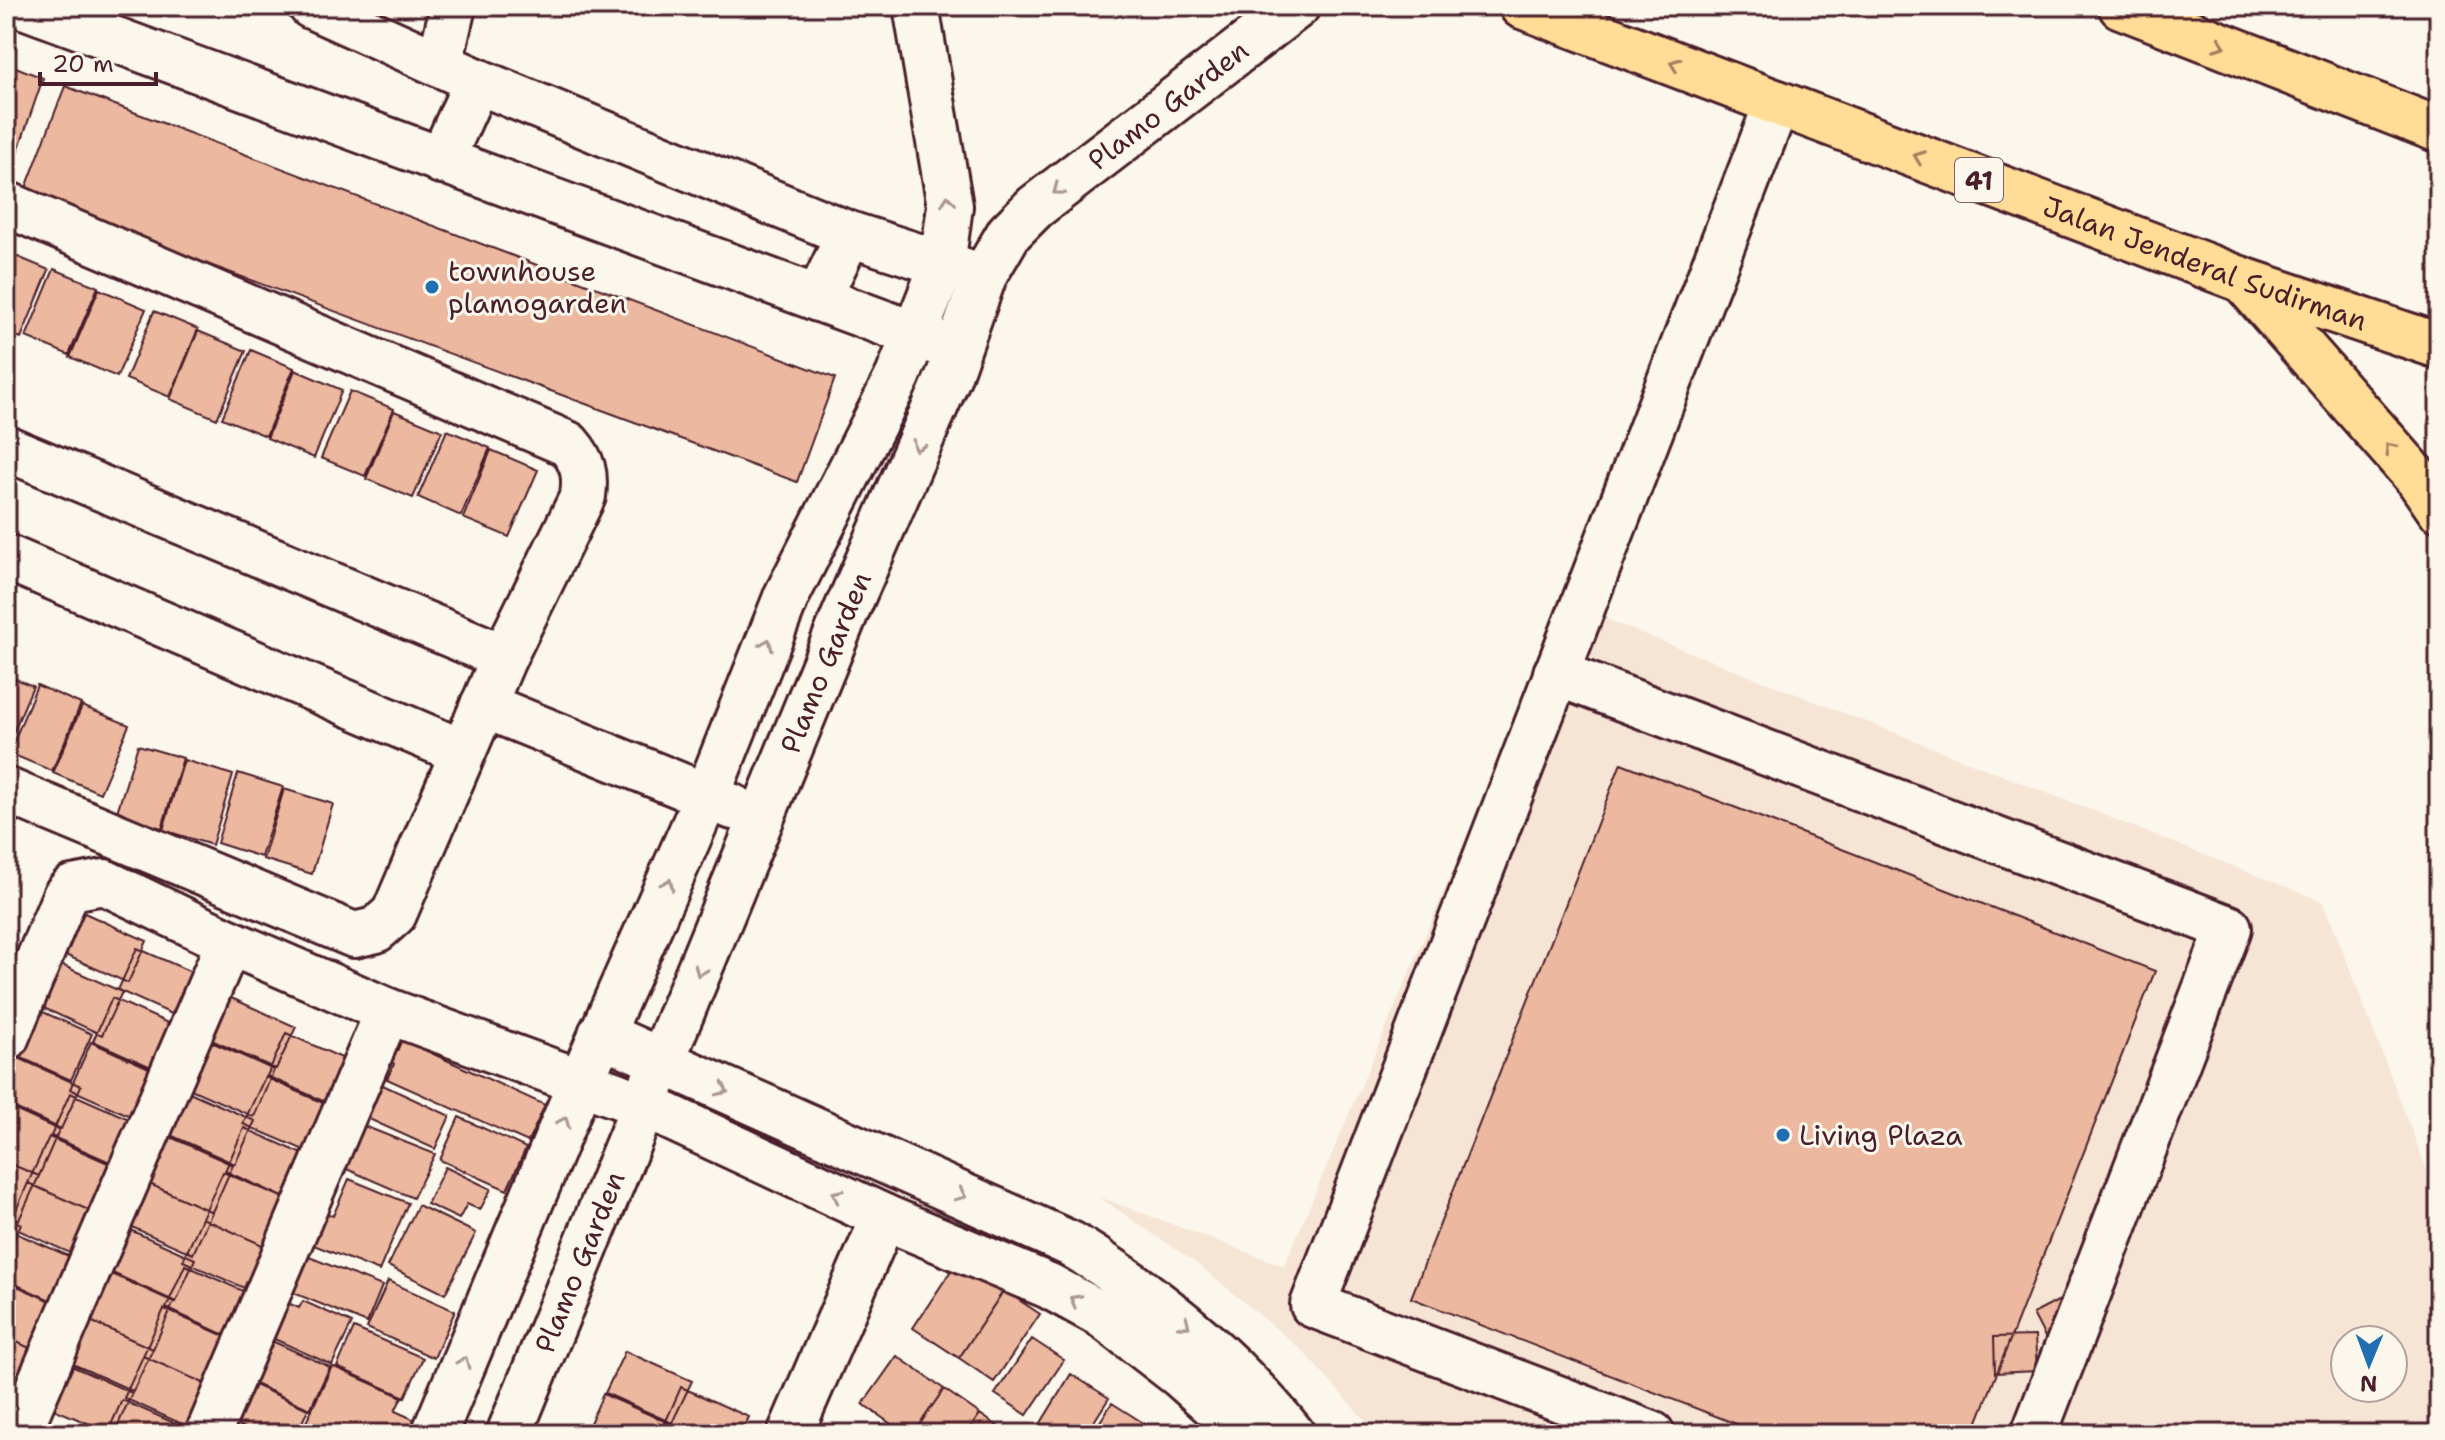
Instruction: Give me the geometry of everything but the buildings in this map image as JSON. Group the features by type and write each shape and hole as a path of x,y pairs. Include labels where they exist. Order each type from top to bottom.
{"highway":[{"name":"Jalan Jenderal Sudirman","path":"1522,6 2243,280 2439,346"},
{"path":"2121,6 2439,130"},
{"path":"2243,280 2419,480 2439,509"}],"street":[{"path":"24,6 957,350"},
{"path":"311,6 459,72 849,234 942,266 984,276"},
{"path":"441,161 459,72 453,6"},
{"name":"Plamo Garden","path":"441,1432 581,1081 707,796 787,595 916,335 942,266 950,206 916,6"},
{"name":"Plamo Garden","path":"509,1434 957,350 984,276 1009,233 1035,207 1297,6"},
{"path":"1652,1434 1313,1305 1777,103"},
{"path":"6,204 568,444 580,458 585,476 583,496 504,657 394,914 376,930 354,935 6,790"},
{"path":"818,299 849,234"},
{"path":"6,448 504,657"},
{"path":"6,557 462,752"},
{"path":"1556,673 2229,928 2034,1434"},
{"path":"483,705 762,818"},
{"path":"6,1038 72,888 104,882 229,942 388,1011 646,1106 884,1217 1049,1286 1102,1315 1181,1376 1246,1434"},
{"path":"18,1434 229,942"},
{"path":"208,1434 388,1011"},
{"path":"601,1034 1071,1244 1134,1283 1211,1344 1292,1434"},
{"path":"790,1434 884,1217"}],"shaded area":[{"path":"1567,604 2324,902 2439,1202 2439,1434 1377,1434 1302,1350 1199,1265 1099,1197 1284,1266"}],"place":[{"name":"townhouse plamogarden","path":"432,287"},
{"name":"Living Plaza","path":"1783,1135"}]}
